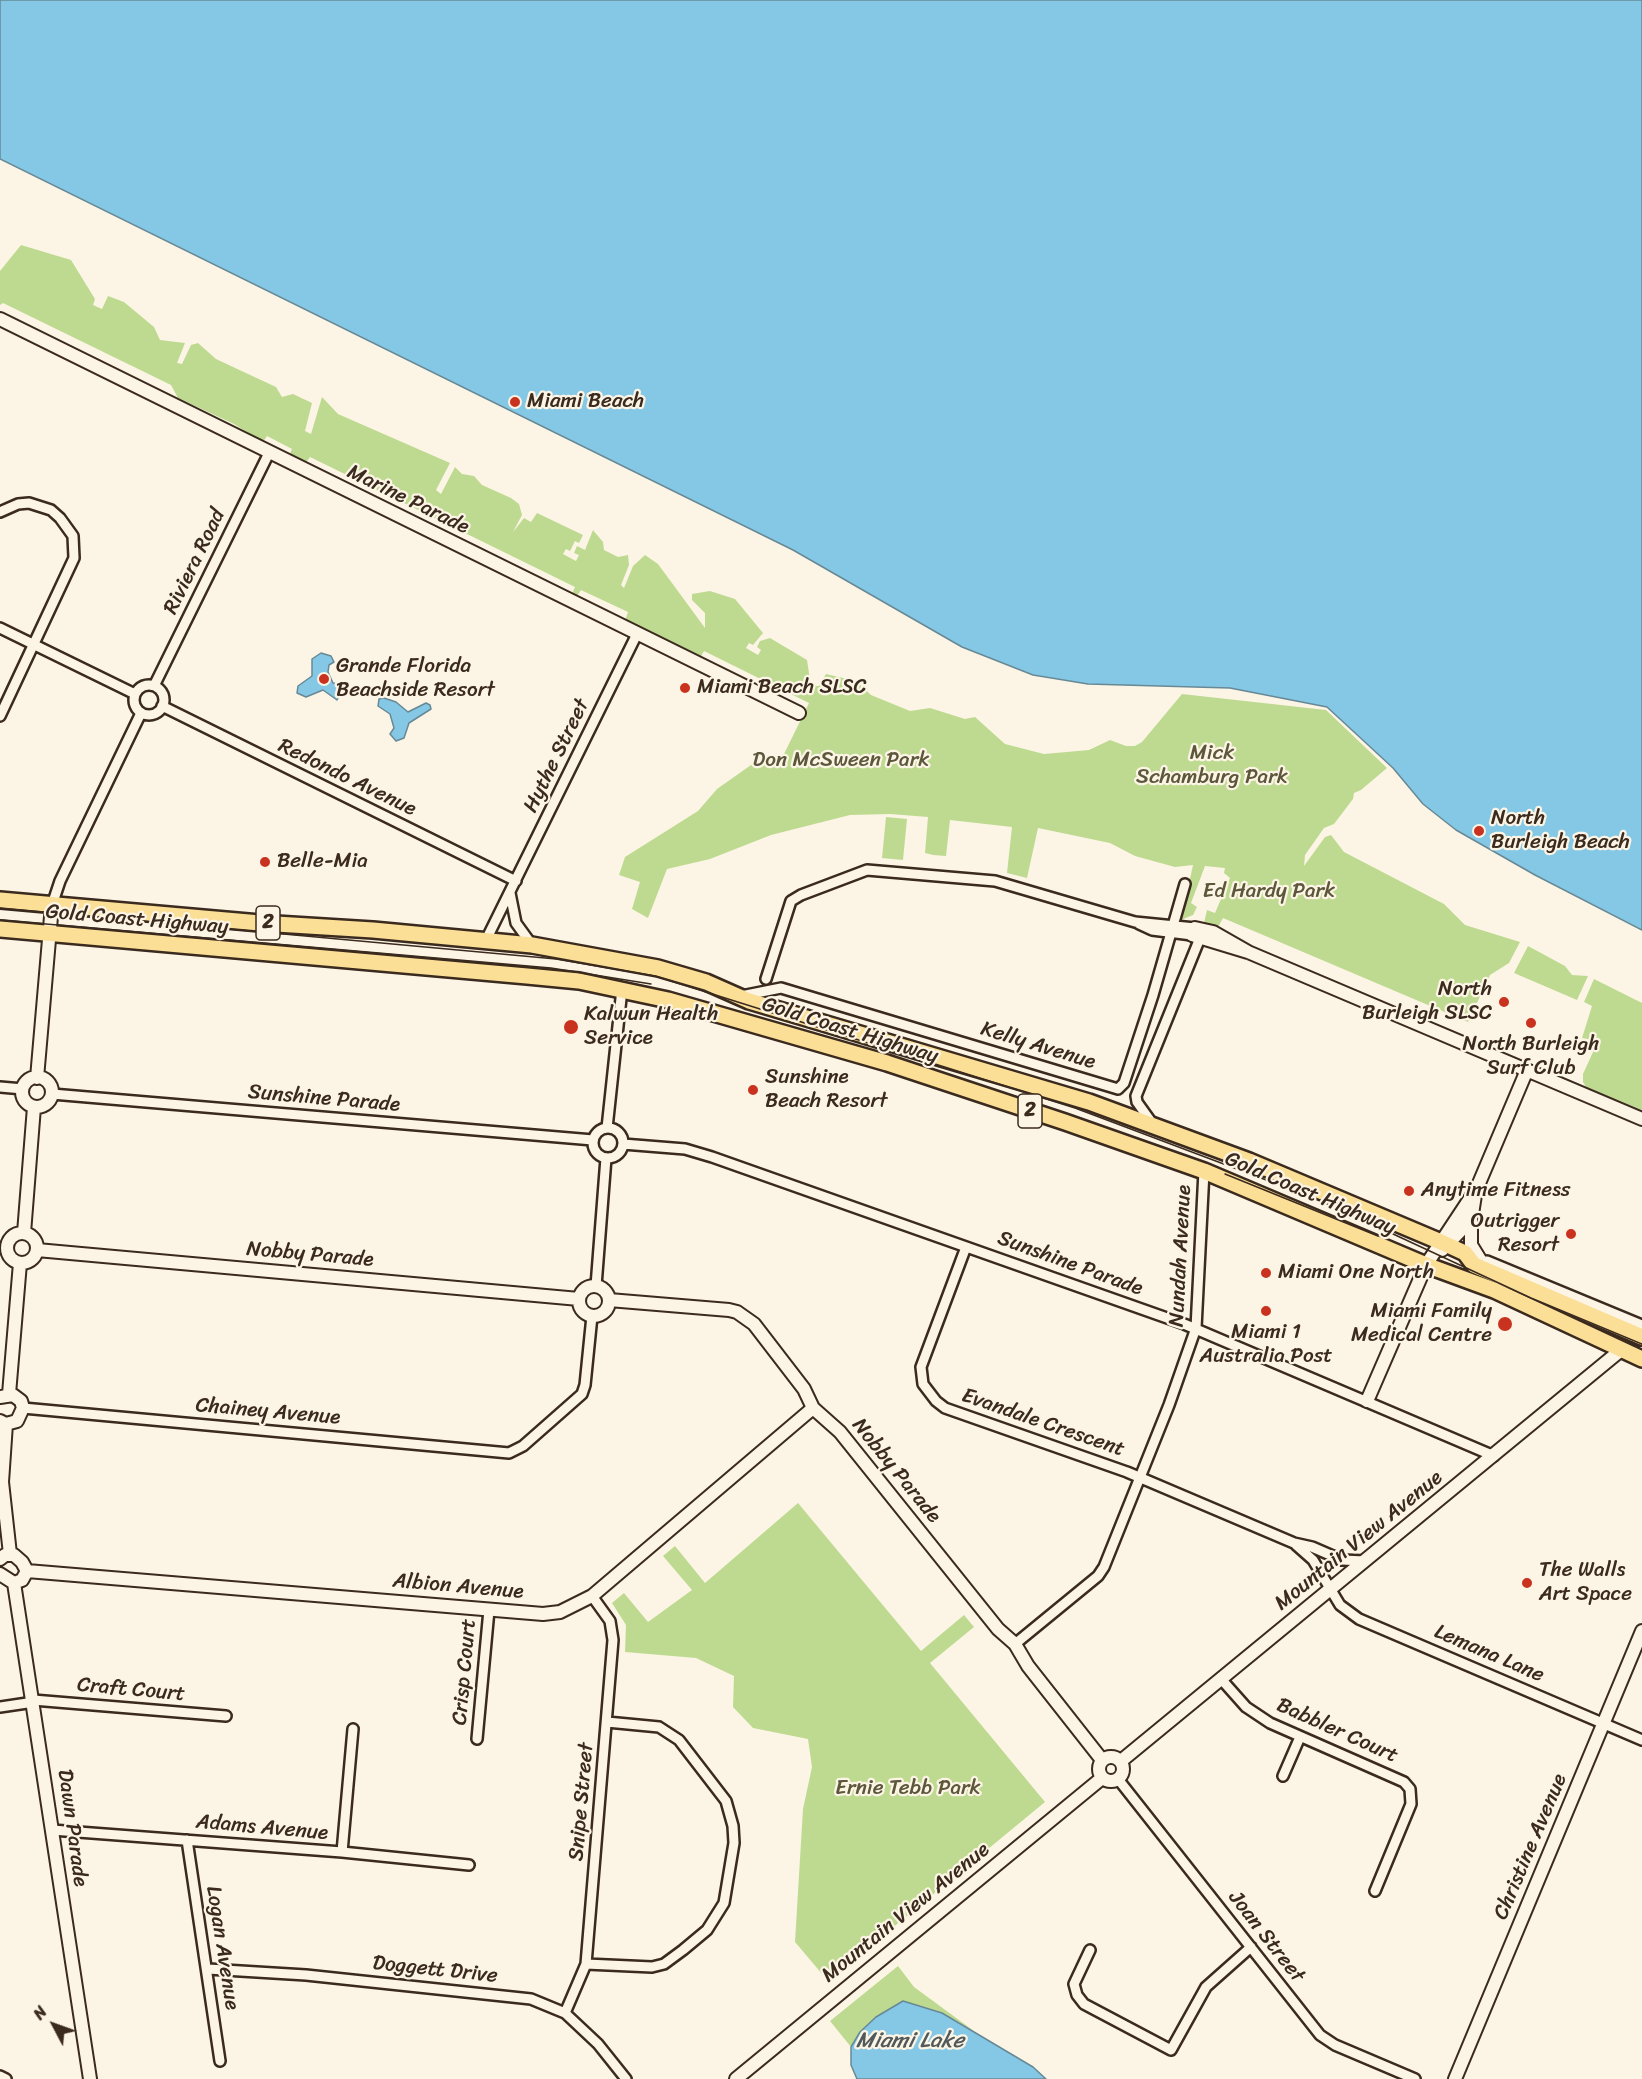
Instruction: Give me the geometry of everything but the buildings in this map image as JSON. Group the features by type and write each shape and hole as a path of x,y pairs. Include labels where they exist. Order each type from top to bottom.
{"highway":[{"name":"Gold Coast Highway","path":"0,900 532,945 658,968 706,982 738,996 1011,1077 1156,1127 1342,1198 1445,1243 1642,1337"},
{"name":"Gold Coast Highway","path":"0,929 527,976 622,989 747,1021 886,1063 1204,1171 1426,1265 1494,1290 1642,1359"}],"street":[{"name":"Marine Parade","path":"0,319 800,713"},
{"name":"Riviera Road","path":"154,686 269,453"},
{"path":"0,512 18,504 41,505 60,518 73,536 74,558 71,570 0,716"},
{"path":"0,628 135,694"},
{"name":"Hythe Street","path":"485,942 637,634"},
{"path":"154,686 161,692 162,706 153,714 141,713 134,705 135,694 141,687 154,686"},
{"name":"Redondo Avenue","path":"162,706 518,878"},
{"path":"37,1078 52,905 60,881 141,713"},
{"path":"766,979 791,901 801,895 867,870 995,881 1135,922 1150,930 1172,929 1223,935 1248,952 1642,1119"},
{"name":"Kelly Avenue","path":"738,996 781,988 1118,1089 1124,1083 1154,995 1185,884"},
{"path":"510,893 516,923 532,945"},
{"path":"1156,1127 1141,1109 1136,1096 1184,982 1197,933"},
{"path":"607,1128 622,989"},
{"path":"1367,1401 1426,1265 1445,1243 1477,1188 1527,1070"},
{"path":"37,1078 45,1080 52,1094 46,1104 34,1107 26,1102 23,1089 30,1079 37,1078"},
{"path":"0,1087 23,1089"},
{"name":"Sunshine Parade","path":"52,1094 593,1140"},
{"path":"24,1233 34,1107"},
{"path":"607,1128 620,1134 623,1144 615,1156 606,1158 594,1149 593,1140 598,1132 607,1128"},
{"name":"Sunshine Parade","path":"623,1144 685,1149 1196,1328 1494,1456"},
{"path":"596,1286 606,1158"},
{"name":"Nundah Avenue","path":"1015,1644 1098,1576 1104,1567 1177,1384 1196,1328 1204,1171"},
{"path":"1477,1188 1470,1240 1488,1265"},
{"path":"1445,1243 1461,1232 1472,1214"},
{"path":"24,1233 35,1240 38,1251 31,1260 20,1263 11,1258 4,1246 15,1235 24,1233"},
{"name":"Evandale Crescent","path":"966,1247 921,1367 920,1376 927,1391 945,1408 1138,1477 1294,1544 1312,1547 1342,1560 1366,1561"},
{"name":"Nobby Parade","path":"38,1251 579,1299"},
{"path":"0,1574 14,1582 22,1580 27,1570 18,1557 5,1557 2,1482 3,1422 17,1421 23,1408 17,1397 5,1396 20,1263"},
{"name":"Gold Coast Highway","path":"1488,1265 1642,1324"},
{"path":"596,1286 604,1291 609,1299 604,1311 592,1316 584,1312 579,1299 583,1291 596,1286"},
{"name":"Nobby Parade","path":"609,1299 737,1312 761,1332 804,1389 813,1408 840,1432 998,1629 1015,1644 1028,1666 1102,1760"},
{"name":"Chainey Avenue","path":"23,1408 508,1452 523,1446 582,1394 585,1385 592,1316"},
{"name":"Mountain View Avenue","path":"1120,1761 1222,1680 1621,1350"},
{"name":"Albion Avenue","path":"27,1570 552,1614 568,1610 592,1596 813,1408"},
{"name":"Evandale Crescent","path":"1294,1544 1312,1560 1331,1590"},
{"name":"Dawn Parade","path":"14,1582 90,2079"},
{"name":"Lemana Lane","path":"1331,1590 1344,1609 1359,1620 1642,1740"},
{"name":"Snipe Street","path":"565,2013 586,1964 607,1722 612,1629 592,1596"},
{"name":"Crisp Court","path":"477,1739 489,1610"},
{"name":"Christine Avenue","path":"1455,2079 1642,1631"},
{"name":"Babbler Court","path":"1222,1680 1252,1711 1300,1737 1397,1777 1410,1789 1411,1803 1375,1891"},
{"name":"Craft Court","path":"0,1707 33,1701 226,1716"},
{"path":"586,1964 652,1967 664,1964 683,1950 707,1930 724,1903 734,1843 730,1810 726,1801 679,1740 659,1727 607,1722"},
{"path":"342,1852 353,1729"},
{"path":"1283,1776 1300,1737"},
{"path":"1113,1757 1120,1761 1123,1772 1118,1779 1108,1781 1102,1778 1098,1767 1102,1760 1113,1757"},
{"name":"Mountain View Avenue","path":"743,2077 1102,1778"},
{"name":"Joan Street","path":"1118,1779 1320,2035 1335,2045 1415,2079"},
{"name":"Adams Avenue","path":"52,1830 342,1852 470,1865"},
{"name":"Logan Avenue","path":"188,1840 220,2061"},
{"path":"1090,1950 1074,1984 1077,1995 1084,2004 1171,2050 1206,1987 1251,1947"},
{"name":"Doggett Drive","path":"208,1969 306,1975 515,1996 545,2003 565,2013 598,2044 626,2079"},
{"path":"0,2076 6,2079"}],"green space":[{"path":"21,245 71,260 95,299 93,305 102,309 108,296 124,302 154,327 160,340 185,343 177,363 182,364 191,345 198,343 216,359 276,387 282,397 293,394 312,403 305,431 311,434 322,397 338,414 450,463 436,490 441,494 455,467 462,474 474,476 482,485 511,498 519,504 522,515 513,532 524,518 531,522 537,513 583,535 579,543 575,541 570,551 566,549 563,554 576,561 579,555 574,553 577,546 585,550 593,530 603,542 604,550 618,557 628,555 629,565 621,585 624,588 633,566 645,555 658,564 705,628 705,613 692,600 692,594 710,591 735,599 763,633 753,645 749,643 746,648 758,655 761,650 757,647 760,641 770,638 807,660 811,686 819,686 826,674 856,681 871,695 910,711 930,708 965,719 975,717 1005,744 1044,754 1089,750 1110,740 1126,746 1135,746 1142,742 1182,694 1326,710 1387,768 1361,790 1354,793 1353,799 1334,824 1324,828 1305,855 1304,866 1325,837 1331,835 1344,852 1444,904 1465,925 1520,942 1509,963 1490,975 1468,1022 1223,918 1217,929 1204,923 1207,910 1215,913 1230,878 1224,873 1225,868 1205,866 1191,903 1197,907 1193,915 1181,920 1193,865 1175,867 1135,856 1110,843 1038,828 1027,878 1007,873 1012,827 950,820 946,856 933,855 925,853 928,817 890,814 850,815 771,835 710,859 667,869 648,918 632,909 640,882 619,875 625,857 698,811 717,789 751,765 784,754 809,703 704,651 700,658 625,621 628,612 581,590 577,596 572,594 575,587 310,457 305,464 289,456 292,449 267,436 263,442 234,424 178,398 171,385 3,303 0,305 0,271"},
{"path":"886,817 907,819 903,860 882,858"},
{"path":"1528,946 1565,966 1572,975 1588,976 1577,1000 1514,973"},
{"path":"1594,979 1642,1003 1642,1110 1586,1087 1583,1082 1583,1074 1598,1041 1582,1038 1592,1006 1584,1002"},
{"name":"Ernie Tebb Park","path":"798,1503 921,1651 964,1615 974,1627 930,1663 1045,1802 828,1981 795,1942 803,1809 812,1767 808,1739 753,1728 733,1707 734,1676 696,1658 625,1652 626,1625 612,1603 624,1593 648,1622 692,1590 663,1556 675,1546 705,1583"},
{"path":"898,1966 914,1987 974,2031 942,2013 903,2001 860,2032 851,2047 830,2021"}],"water":[{"path":"0,0 1642,0 1642,930 1535,875 1456,830 1423,804 1393,768 1327,707 1230,688 1088,684 1033,675 962,647 793,550 0,159"},
{"path":"321,653 331,656 334,662 329,665 328,672 333,683 339,684 342,691 337,700 323,690 306,697 297,693 298,686 312,676 312,659"},
{"path":"384,698 396,702 408,712 426,703 431,709 409,723 404,738 396,741 390,734 394,728 390,714 378,706 379,699"},
{"name":"Miami Lake","path":"903,2001 942,2013 1033,2067 1046,2079 857,2079 851,2065 851,2047 860,2032 876,2017"}],"tram line":[{"path":"0,908 556,959 655,976 1075,1108 1322,1201 1531,1298 1642,1344"},
{"path":"0,920 551,968 651,984"},
{"path":"1225,1174 1378,1236"}],"place":[{"name":"Miami Beach","path":"515,402"},
{"name":"Grande Florida Beachside Resort","path":"324,679"},
{"name":"Miami Beach SLSC","path":"685,688"},
{"name":"North Burleigh Beach","path":"1479,831"},
{"name":"Belle-Mia","path":"265,862"},
{"name":"North Burleigh SLSC","path":"1504,1002"},
{"name":"North Burleigh Surf Club","path":"1531,1023"},
{"name":"Kalwun Health Service","path":"571,1027"},
{"name":"Sunshine Beach Resort","path":"753,1090"},
{"name":"Anytime Fitness","path":"1409,1191"},
{"name":"Outrigger Resort","path":"1571,1234"},
{"name":"Miami One North","path":"1266,1273"},
{"name":"Miami 1 Australia Post","path":"1266,1311"},
{"name":"Miami Family Medical Centre","path":"1505,1324"},
{"name":"The Walls Art Space","path":"1527,1583"}],"park label":[{"name":"Don McSween Park","path":"841,761"},
{"name":"Mick Schamburg Park","path":"1212,766"},
{"name":"Ed Hardy Park","path":"1269,892"}]}
